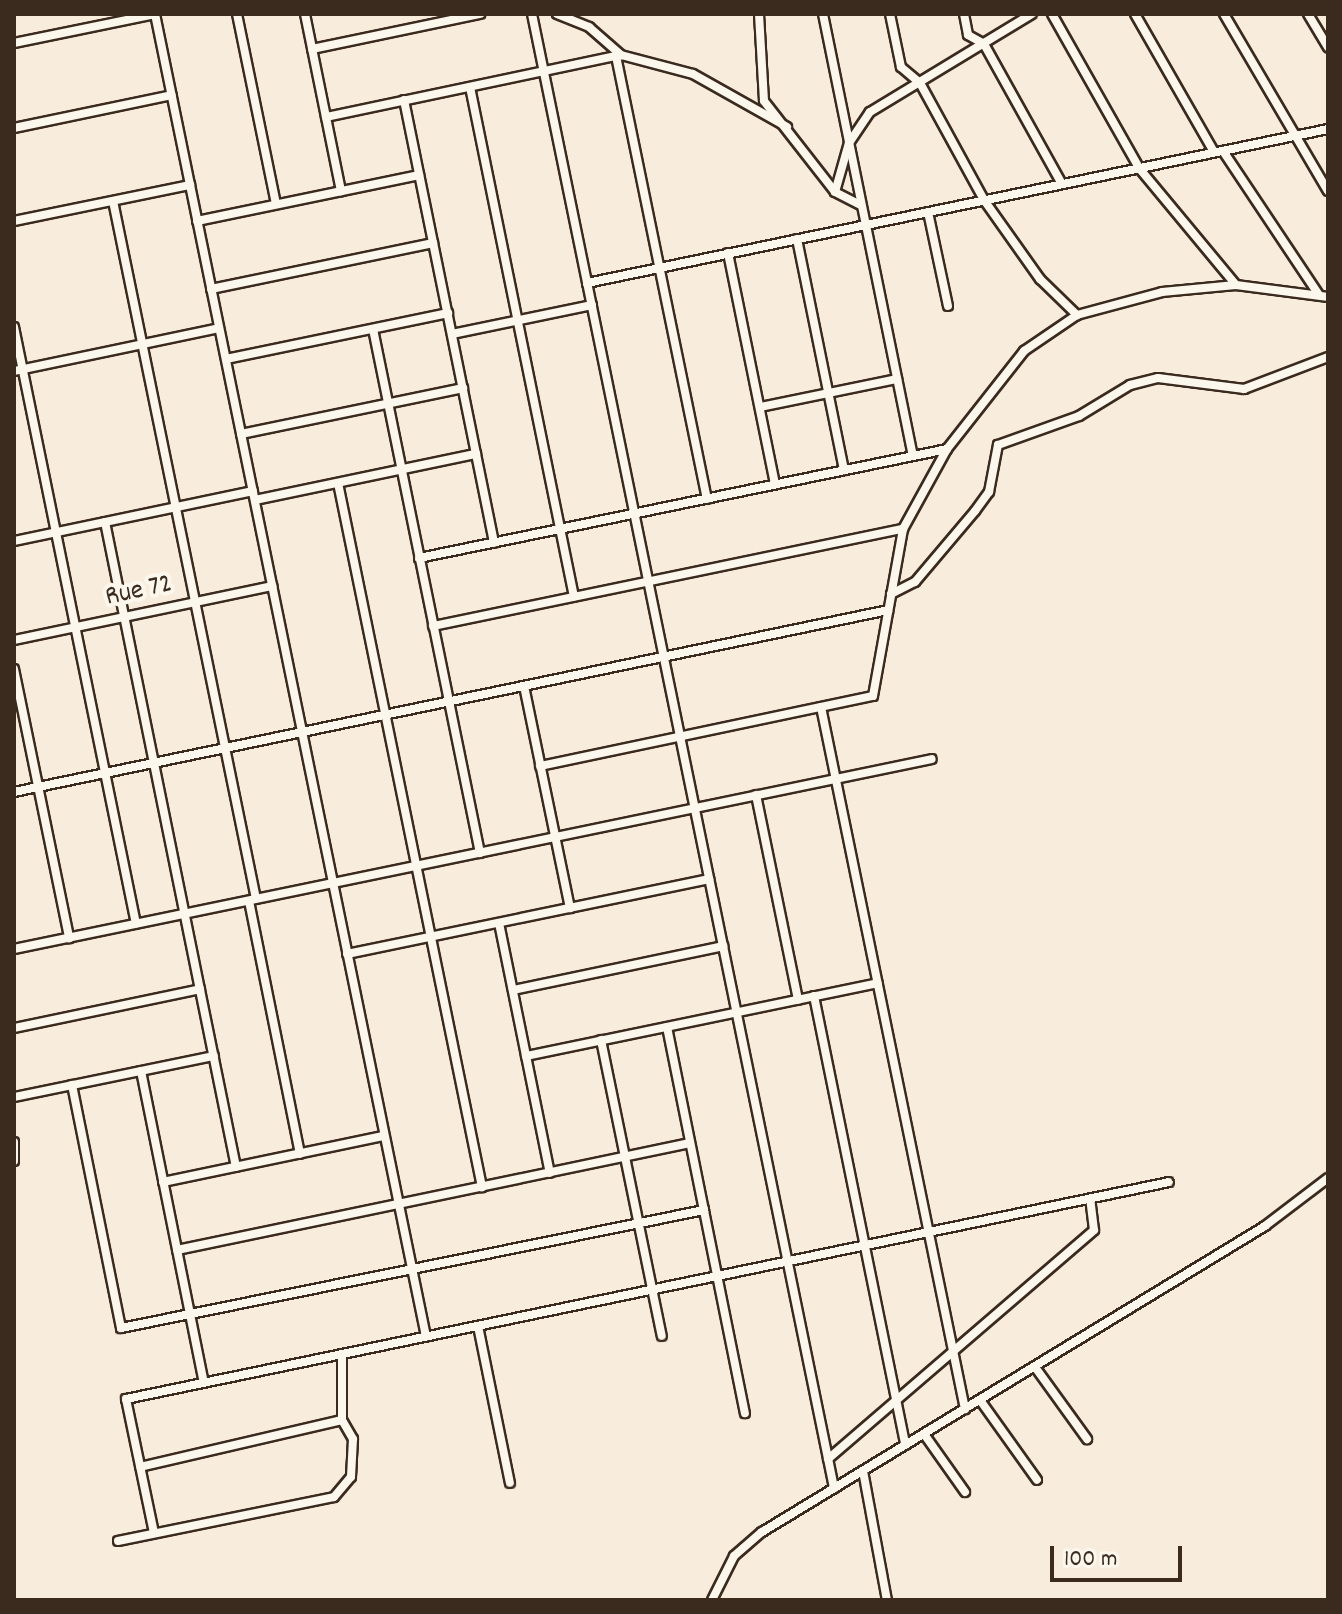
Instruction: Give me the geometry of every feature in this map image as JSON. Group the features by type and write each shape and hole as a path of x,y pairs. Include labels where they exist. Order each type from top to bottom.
{"street":[{"path":"14,43 155,14 426,1337"},
{"path":"237,14 276,204"},
{"path":"305,14 341,191"},
{"path":"312,49 480,14"},
{"path":"532,14 834,1488"},
{"path":"557,14 589,27 621,55 693,74 787,127"},
{"path":"759,14 764,101 835,192 860,205"},
{"path":"823,14 913,456"},
{"path":"890,14 901,67 920,83 984,200 1040,279 1077,315"},
{"path":"964,14 968,35 984,44 1062,184"},
{"path":"835,192 849,143 870,112 1032,14"},
{"path":"1052,14 1139,168 1236,285"},
{"path":"1135,14 1219,152 1323,296"},
{"path":"1224,14 1328,191"},
{"path":"1308,14 1328,47"},
{"path":"326,117 616,56 707,499"},
{"path":"470,87 574,597"},
{"path":"14,128 172,95"},
{"path":"404,100 494,543"},
{"path":"587,283 1328,129"},
{"path":"197,221 419,175"},
{"path":"14,221 190,185"},
{"path":"113,201 225,748 300,1154"},
{"path":"928,212 948,306"},
{"path":"797,239 844,470"},
{"path":"211,289 433,243"},
{"path":"728,253 775,484"},
{"path":"540,766 873,696 903,529 947,449 1024,351 1077,315 1162,292 1236,285 1323,296"},
{"path":"452,334 592,305"},
{"path":"226,359 448,313"},
{"path":"14,327 18,370 56,532 136,924"},
{"path":"18,370 219,328"},
{"path":"373,329 480,853"},
{"path":"891,594 915,582 989,492 998,445 1158,378 1244,389 1328,357"},
{"path":"760,407 897,379"},
{"path":"241,434 463,388"},
{"path":"419,558 947,449"},
{"path":"14,541 176,507 338,483 476,454"},
{"path":"338,483 482,1187"},
{"path":"105,522 236,1167"},
{"path":"433,626 903,529"},
{"name":"Rue 72","path":"14,640 272,586"},
{"path":"14,792 888,610"},
{"path":"14,669 69,938"},
{"path":"524,686 570,908"},
{"path":"821,707 965,1409"},
{"path":"14,949 932,759"},
{"path":"756,795 798,1000"},
{"path":"347,954 709,879"},
{"path":"499,923 550,1173"},
{"path":"513,990 723,946"},
{"path":"526,1056 878,983"},
{"path":"14,1028 200,989"},
{"path":"814,996 905,1445"},
{"path":"667,1027 745,1413"},
{"path":"601,1040 662,1336"},
{"path":"14,1097 214,1056"},
{"path":"141,1071 204,1383"},
{"path":"72,1085 118,1322 128,1329 704,1210"},
{"path":"163,1182 384,1136"},
{"path":"14,1142 14,1161"},
{"path":"177,1250 690,1143"},
{"path":"712,1600 734,1556 834,1488 1265,1226 1328,1178"},
{"path":"154,1533 126,1399 1169,1182"},
{"path":"828,1459 1094,1230 1090,1199"},
{"path":"478,1326 510,1483"},
{"path":"118,1541 342,1493 353,1439 342,1420 342,1354"},
{"path":"1035,1367 1087,1439"},
{"path":"980,1400 1037,1480"},
{"path":"140,1467 342,1420"},
{"path":"924,1434 965,1492"},
{"path":"863,1471 887,1600"}]}
